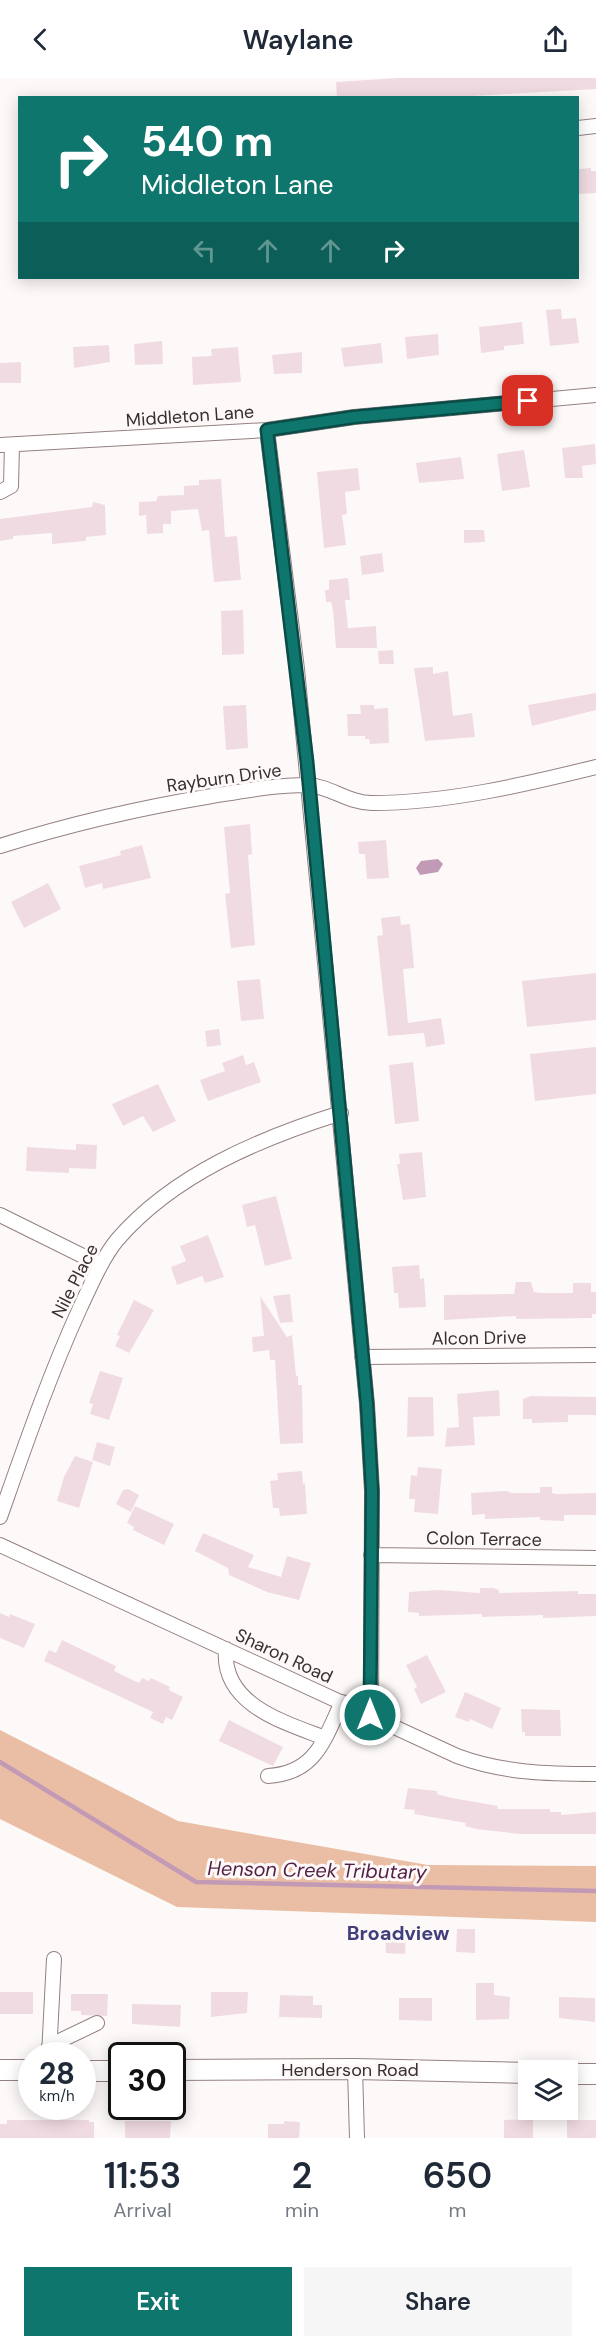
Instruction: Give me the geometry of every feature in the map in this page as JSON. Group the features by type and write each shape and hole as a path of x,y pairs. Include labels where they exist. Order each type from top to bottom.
{"street":[{"path":"579,128 596,126"},
{"name":"Middleton Lane","path":"6,445 267,430 354,417 596,395"},
{"path":"267,430 309,785 362,1357 372,1491 370,1715"},
{"path":"0,492 11,486 6,445"},
{"name":"Rayburn Drive","path":"0,846 67,824 127,811 257,789 309,785 356,802 405,801 516,786 596,767"},
{"name":"Nile Place","path":"0,1516 57,1358 100,1265 128,1230 194,1176 260,1143 341,1113"},
{"path":"0,1215 100,1265"},
{"name":"Alcon Drive","path":"362,1357 596,1355"},
{"name":"Sharon Road","path":"0,1545 438,1747 485,1766 534,1774 596,1774"},
{"name":"Colon Terrace","path":"371,1555 596,1558"},
{"path":"226,1649 224,1665 233,1686 259,1710 325,1738"},
{"path":"268,1776 287,1775 299,1770 312,1758 325,1738 342,1702"},
{"path":"49,2042 54,1959"},
{"path":"64,2042 97,2023"},
{"path":"356,2069 357,2138"},
{"name":"Henderson Road","path":"186,2070 356,2069 518,2073"},
{"path":"0,2070 18,2070"},
{"path":"578,2074 596,2074"}],"shaded area":[{"path":"438,859 443,864 438,872 420,875 416,868 421,861"},
{"path":"0,1730 178,1821 428,1865 596,1866 596,1922 177,1907 0,1819"}],"building":[{"path":"398,78 596,78 596,89 472,96 337,96 336,82"},
{"path":"591,168 591,171 596,171 596,193 579,194 579,169"},
{"path":"561,309 562,319 576,318 579,343 550,346 546,310"},
{"path":"522,322 524,344 504,346 504,350 481,353 479,327"},
{"path":"438,334 439,355 407,359 405,337"},
{"path":"162,341 163,364 135,365 134,344"},
{"path":"381,343 383,363 344,367 341,348"},
{"path":"109,345 110,362 74,368 73,347"},
{"path":"238,347 241,382 193,385 192,357 212,356 211,349"},
{"path":"302,352 302,373 274,374 272,355"},
{"path":"21,362 21,383 0,383 0,363"},
{"path":"595,444 596,464 582,466 583,478 565,478 562,448"},
{"path":"524,450 530,487 502,491 497,454"},
{"path":"461,457 464,479 419,483 416,463"},
{"path":"358,468 360,490 345,492 347,514 342,515 346,545 324,548 317,472"},
{"path":"221,479 225,537 237,536 241,580 214,582 209,530 202,531 198,509 171,511 171,524 163,524 163,533 147,534 146,515 139,516 139,502 156,501 158,496 184,495 184,486 199,485 199,480"},
{"path":"93,502 105,505 106,535 86,537 86,541 52,544 52,533 13,536 13,539 0,541 0,519 92,507"},
{"path":"464,530 484,530 485,542 464,543"},
{"path":"382,553 384,572 362,575 360,556"},
{"path":"348,578 350,600 345,600 348,628 376,626 377,648 336,648 333,610 331,602 326,602 325,590 329,590 329,580"},
{"path":"243,610 244,654 222,655 221,611"},
{"path":"393,650 394,664 379,664 378,651"},
{"path":"433,667 433,674 448,671 453,716 472,713 475,737 425,741 414,668"},
{"path":"596,693 596,710 532,726 528,705"},
{"path":"246,705 248,748 226,750 223,706"},
{"path":"360,705 374,705 374,709 388,708 389,743 370,744 369,739 365,739 365,736 348,736 347,714 361,714"},
{"path":"250,824 252,854 248,855 255,945 231,948 225,894 230,893 224,827"},
{"path":"386,840 389,878 367,879 365,854 359,854 358,842"},
{"path":"142,845 151,878 103,889 102,883 85,888 79,866 121,855 120,851"},
{"path":"48,883 61,909 24,928 11,902"},
{"path":"400,916 401,925 410,924 414,968 403,969 408,1023 441,1018 445,1044 426,1047 424,1033 388,1036 377,936 383,935 381,918"},
{"path":"596,973 596,1020 527,1027 522,981"},
{"path":"260,979 264,1019 241,1021 237,981"},
{"path":"219,1029 221,1045 207,1047 205,1031"},
{"path":"596,1047 596,1094 535,1101 530,1054"},
{"path":"243,1055 246,1065 254,1062 261,1082 208,1101 200,1080 225,1071 222,1063"},
{"path":"413,1062 419,1121 395,1124 389,1065"},
{"path":"158,1084 176,1121 153,1132 143,1116 123,1126 112,1104"},
{"path":"76,1144 97,1145 96,1169 69,1168 69,1173 26,1171 27,1147 76,1150"},
{"path":"422,1152 426,1197 403,1200 397,1164 400,1164 399,1154"},
{"path":"276,1196 292,1259 265,1266 255,1225 247,1227 242,1205"},
{"path":"208,1235 224,1277 205,1283 202,1276 177,1285 171,1267 186,1261 180,1246"},
{"path":"419,1265 420,1279 424,1278 426,1307 399,1308 398,1293 394,1293 392,1267"},
{"path":"516,1282 531,1282 534,1292 541,1293 573,1293 573,1283 591,1283 591,1292 596,1292 596,1314 592,1314 592,1318 516,1319 516,1316 444,1320 444,1295 514,1294"},
{"path":"290,1294 293,1322 280,1323 273,1296"},
{"path":"260,1296 287,1337 292,1335 296,1376 298,1376 298,1385 302,1385 303,1443 280,1444 275,1360 270,1360 269,1350 253,1352 252,1337 264,1336"},
{"path":"134,1300 154,1310 129,1353 115,1346 120,1336 117,1335"},
{"path":"100,1371 123,1378 109,1420 90,1414 93,1404 89,1403"},
{"path":"499,1390 500,1416 473,1417 475,1445 445,1447 447,1428 459,1427 457,1394"},
{"path":"531,1396 596,1397 596,1415 568,1415 568,1422 532,1423 532,1419 523,1419 523,1399"},
{"path":"408,1397 433,1397 434,1436 407,1437"},
{"path":"97,1442 115,1447 110,1466 92,1460"},
{"path":"75,1456 93,1462 79,1508 57,1501 64,1477"},
{"path":"418,1467 442,1469 438,1514 414,1512 415,1499 409,1499 411,1475 417,1476"},
{"path":"302,1471 307,1514 280,1516 279,1508 273,1508 270,1481 278,1480 277,1473"},
{"path":"540,1487 552,1487 552,1493 556,1494 596,1493 596,1515 564,1515 564,1521 540,1520 540,1517 485,1519 485,1514 472,1515 471,1493 506,1491 540,1493"},
{"path":"128,1489 139,1495 131,1512 116,1504 123,1490"},
{"path":"135,1506 174,1524 164,1545 133,1530 134,1527 127,1523"},
{"path":"203,1533 254,1555 248,1567 281,1577 287,1556 311,1563 299,1600 267,1592 229,1575 228,1568 195,1551"},
{"path":"480,1588 493,1588 499,1590 499,1593 578,1591 578,1594 596,1594 596,1616 482,1617 482,1614 419,1616 419,1613 408,1612 409,1592 438,1590 480,1593"},
{"path":"0,1613 9,1617 10,1614 35,1624 24,1648 0,1638"},
{"path":"62,1640 116,1666 114,1671 139,1683 142,1678 149,1681 151,1678 170,1687 169,1690 183,1697 172,1720 166,1717 163,1724 150,1718 153,1712 44,1661 49,1650 56,1653"},
{"path":"427,1655 446,1692 421,1704 414,1689 417,1687 406,1665"},
{"path":"465,1692 501,1708 492,1729 470,1719 469,1722 455,1717"},
{"path":"521,1709 560,1710 561,1736 525,1736 525,1732 522,1732"},
{"path":"229,1720 283,1747 273,1766 219,1741"},
{"path":"408,1788 437,1791 437,1794 452,1798 498,1806 497,1809 550,1809 550,1812 561,1812 561,1815 596,1812 596,1834 520,1834 476,1829 465,1826 466,1823 414,1814 415,1810 404,1809"},
{"path":"457,1929 475,1929 475,1953 456,1952"},
{"path":"385,1932 406,1934 405,1954 386,1953"},
{"path":"476,1983 494,1983 494,1995 510,1997 509,2019 476,2020"},
{"path":"0,1992 33,1992 33,2014 0,2014"},
{"path":"211,1992 248,1992 247,2013 211,2017"},
{"path":"71,1994 108,1994 107,2016 81,2015 81,2011 71,2011"},
{"path":"280,1995 313,1996 313,2005 322,2005 322,2018 279,2017"},
{"path":"559,1997 595,1998 595,2022 559,2018"},
{"path":"399,1998 432,1998 432,2021 399,2020"},
{"path":"132,2004 181,2005 180,2027 132,2024"},
{"path":"7,2120 89,2120 89,2122 94,2122 94,2138 0,2138 0,2124 7,2124"},
{"path":"504,2120 533,2120 533,2138 504,2138"},
{"path":"567,2120 596,2120 596,2138 567,2138"},
{"path":"125,2121 171,2121 170,2138 125,2138"},
{"path":"284,2121 300,2122 299,2138 268,2138 268,2124 284,2124"}],"waterway":[{"name":"Henson Creek Tributary","path":"0,1762 196,1882 596,1891"}],"district":[{"name":"Broadview","path":"398,1933"}],"route":[{"path":"370,1715 372,1491 367,1404 307,762 267,430 354,417 528,401"}]}
